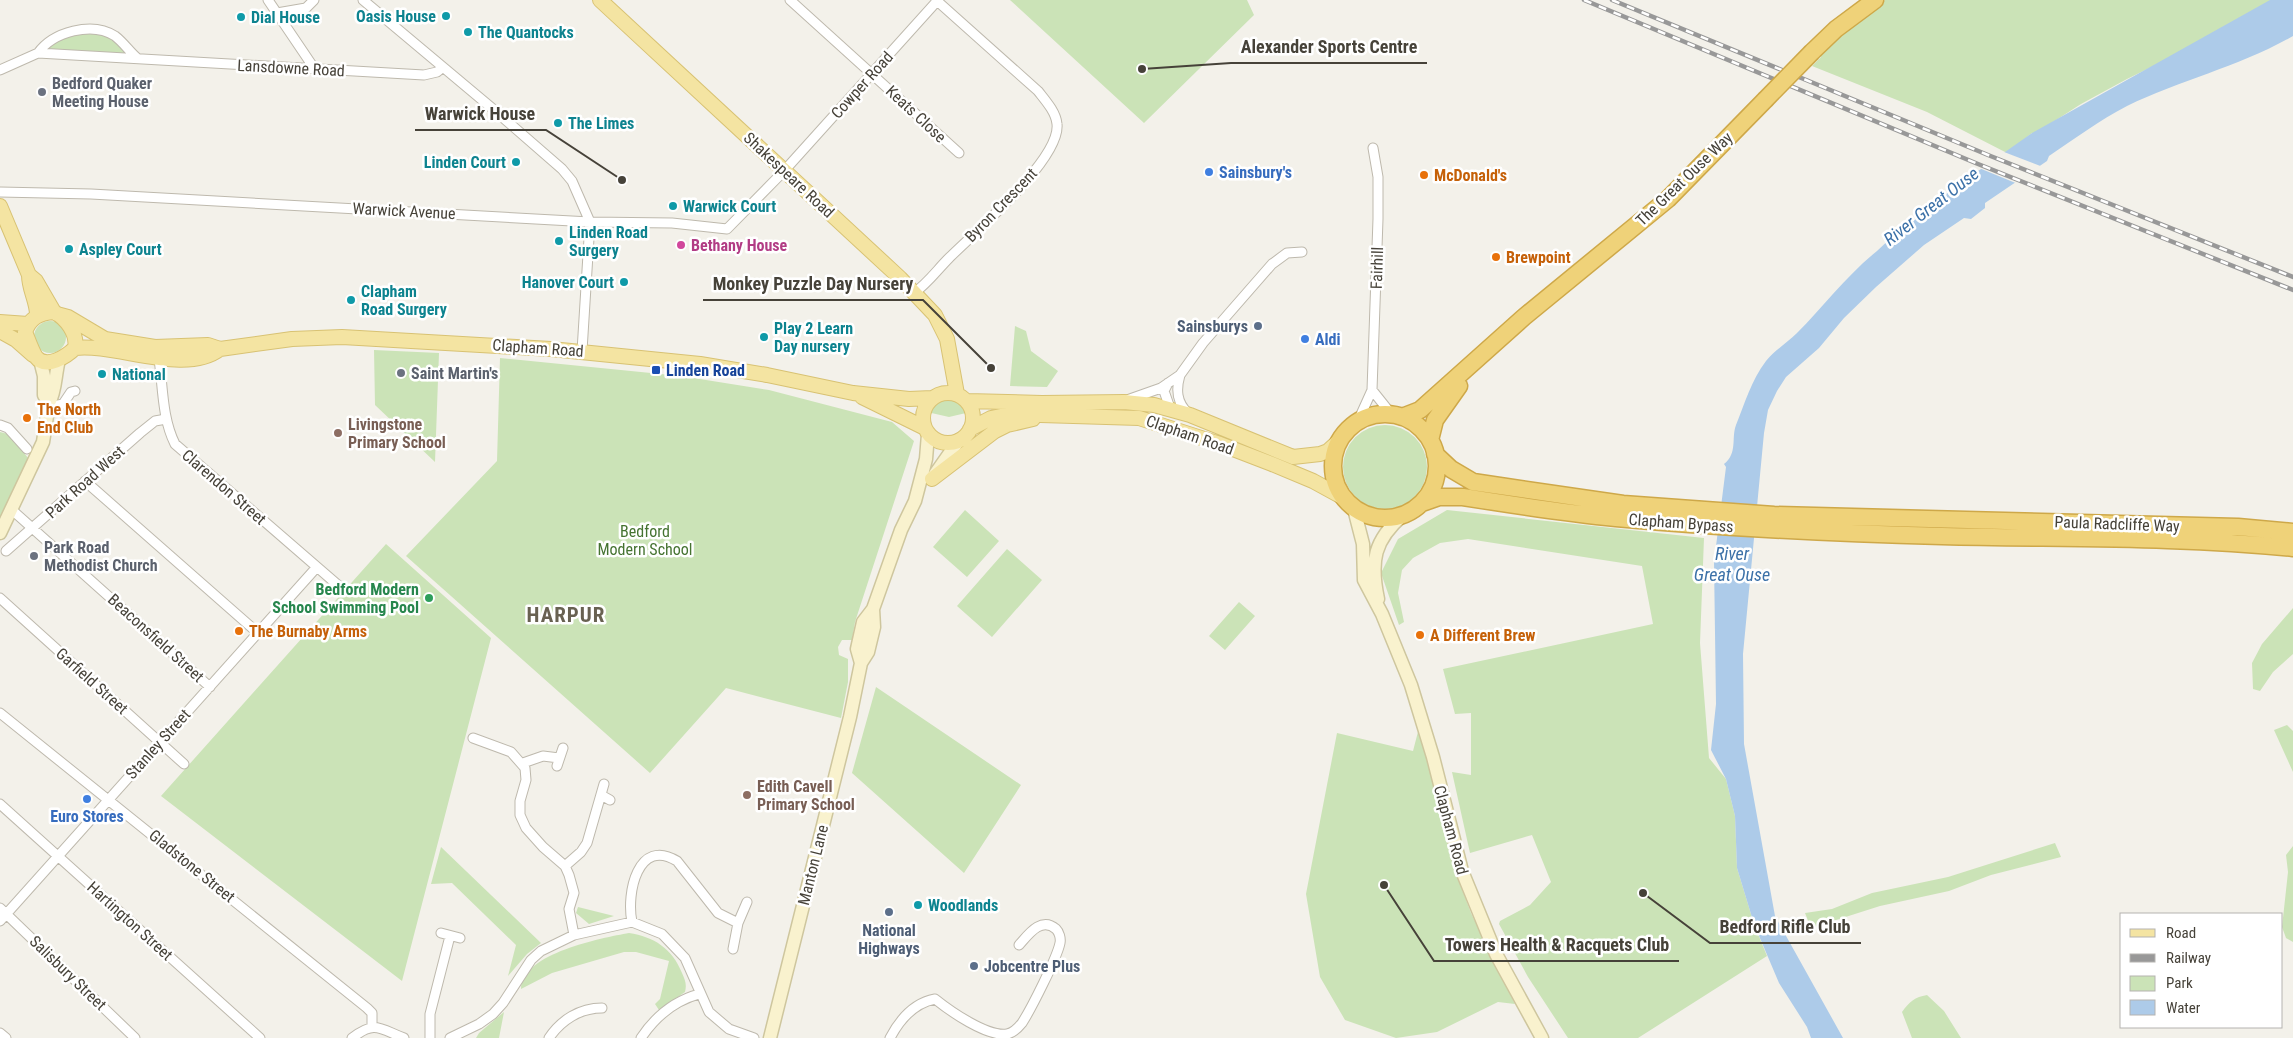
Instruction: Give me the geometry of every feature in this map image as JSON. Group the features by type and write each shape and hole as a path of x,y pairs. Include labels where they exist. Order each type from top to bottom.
{"highway":[{"name":"The Great Ouse Way","path":"1397,416 1420,410 1524,317 1668,198 1836,29 1875,0"},
{"name":"The Great Ouse Way","path":"1433,447 1435,420 1442,408 1487,350"},
{"path":"1377,415 1397,416 1423,430 1433,447 1432,484 1428,495 1422,503 1403,515 1388,518 1373,517 1349,503 1336,485 1333,470 1334,454 1340,440 1358,421 1377,415"},
{"name":"Clapham Bypass","path":"1433,447 1451,469 1473,482 1619,511 1941,519"},
{"name":"Clapham Bypass","path":"1422,503 1439,497 1463,497 1619,511 1775,530 1943,536"},
{"name":"Paula Radcliffe Way","path":"1941,519 2238,527 2293,532"},
{"name":"Paula Radcliffe Way","path":"1943,536 2093,537 2241,542 2293,548"}],"main road":[{"name":"Shakespeare Road","path":"600,0 935,314 947,339 952,367 962,397"},
{"path":"0,206 29,276 29,286 36,300 33,319 25,332 38,358"},
{"path":"1,325 38,358 50,362 59,360 75,348 74,335 55,313 36,281 29,276"},
{"path":"1,325 55,313"},
{"name":"Clapham Road","path":"55,313 68,317 105,339 159,347 208,345 220,349 292,339 342,337 582,351 700,364 853,392 909,399 935,396"},
{"name":"Clapham Road","path":"75,348 91,347 159,359 211,356 220,349"},
{"path":"935,396 962,397 974,414 970,429 959,440 940,442 926,431 923,413 928,402 935,396 952,367"},
{"name":"Clapham Road","path":"853,392 926,431"},
{"name":"Clapham Road","path":"962,397 1033,403 1124,402 1170,408 1293,457 1320,454 1328,451 1340,440"},
{"path":"1170,408 1176,417 1207,431 1220,444"},
{"name":"Clapham Road","path":"970,429 997,416 1028,414 1139,418 1220,444 1313,482 1349,503"},
{"path":"932,480 995,431 1043,416"}],"street":[{"path":"268,0 314,68"},
{"path":"277,14 306,8 314,0"},
{"path":"363,0 562,169 572,181 590,222 582,351"},
{"name":"Keats Close","path":"790,0 959,154"},
{"name":"Cowper Road","path":"784,171 937,0"},
{"name":"Byron Crescent","path":"914,293 925,285 946,261 1013,196 1045,158 1055,139 1057,123 1049,106 1038,91 937,0"},
{"name":"Lansdowne Road","path":"38,53 45,42 80,29 97,29 115,36 137,58"},
{"name":"Lansdowne Road","path":"0,70 38,53 431,75 443,67"},
{"name":"Fairhill","path":"1358,421 1372,390 1378,219 1378,177 1373,148"},
{"name":"Warwick Avenue","path":"0,192 91,194 590,222 666,223 727,229 784,171"},
{"path":"1124,402 1168,383 1180,374 1203,343 1272,264 1287,253 1302,252"},
{"path":"38,358 44,376 44,395 49,405"},
{"name":"Clarendon Street","path":"159,359 166,419 169,432 175,444 339,586"},
{"path":"0,533 43,442 59,360"},
{"path":"1180,374 1176,389 1184,409 1190,415"},
{"path":"1168,383 1164,391 1170,408"},
{"path":"1372,390 1397,416"},
{"path":"49,405 63,404 71,392 75,391"},
{"name":"Park Road West","path":"6,551 140,433 155,421 166,419"},
{"path":"0,425 8,428 27,449"},
{"name":"Manton Lane","path":"770,1038 850,717 861,663 868,652 874,627 873,609 901,530 915,501 926,459 926,431"},
{"name":"Manton Lane","path":"915,501 932,480 959,440"},
{"path":"85,481 258,633"},
{"name":"Clapham Road","path":"1349,503 1358,518 1363,544 1364,580 1382,614 1421,714 1452,840 1465,880 1496,954 1542,1038"},
{"name":"Beaconsfield Street","path":"12,510 210,687"},
{"name":"Clapham Road","path":"1382,614 1374,574 1377,552 1387,529 1403,515"},
{"name":"Stanley Street","path":"2,914 109,800 316,568"},
{"name":"Garfield Street","path":"0,598 184,764"},
{"name":"Gladstone Street","path":"0,713 367,1008 372,1014 372,1026"},
{"path":"473,738 511,752 523,763 526,780 520,801 520,815 526,828 543,847 565,866 574,893 569,909 574,935"},
{"path":"523,763 544,756 558,762 563,748"},
{"path":"565,866 581,852 587,843 604,784"},
{"path":"601,795 610,800"},
{"name":"Hartington Street","path":"0,804 260,1038"},
{"path":"632,922 630,901 638,871 644,862 660,854 669,856 677,861 718,913 738,924"},
{"path":"733,949 738,924 747,902"},
{"name":"Salisbury Street","path":"2,914 135,1038"},
{"path":"450,1038 466,1035 493,1014 503,1003 531,960 554,943 574,935 632,922 662,934 674,945 685,958 693,972 704,1005 714,1018 729,1029 754,1038"},
{"path":"890,1038 914,1007 922,1001 935,999 952,1012 992,1032 1008,1034 1018,1028 1045,978 1061,942 1059,933 1055,928 1046,924 1036,926 1019,944"},
{"path":"430,1038 430,1014 450,936"},
{"path":"641,1038 656,1017 688,997 699,994"},
{"path":"550,1038 554,1030 576,1013 589,1008 602,1008"},
{"path":"352,1038 363,1029 372,1026 383,1028 404,1038"},
{"path":"0,1032 6,1038"}],"green space":[{"path":"1010,0 1247,0 1254,15 1144,123"},
{"path":"1885,0 2288,0 2127,79 2081,104 2036,133 2032,133 2007,153 1927,112 1812,66 1821,57 1818,55"},
{"path":"79,31 109,38 120,45 125,51 120,55 51,50 49,47 49,45"},
{"path":"50,321 61,326 66,337 61,348 50,353 39,348 34,337 39,326"},
{"path":"1015,326 1026,331 1031,351 1058,371 1047,387 1010,386"},
{"path":"374,350 439,353 435,462 375,405"},
{"name":"Bedford Modern School","path":"500,358 681,376 769,390 892,422 914,441 855,622 852,640 842,640 838,647 839,655 848,659 848,682 841,718 726,688 650,773 406,556 497,461"},
{"path":"944,398 958,401 966,413 949,417 927,412 932,403"},
{"path":"1377,425 1393,425 1409,432 1420,443 1427,459 1424,483 1415,497 1409,502 1393,509 1377,509 1361,502 1350,491 1343,475 1343,459 1350,443 1361,432"},
{"path":"0,432 8,434 29,459 0,520"},
{"path":"965,510 999,541 967,577 933,547"},
{"path":"1447,510 1704,538 1700,643 1709,758 1726,779 1735,816 1737,868 1754,924 1767,956 1638,1038 1568,1038 1528,977 1499,924 1500,921 1530,905 1551,882 1532,835 1470,853 1452,772 1471,775 1471,713 1455,714 1443,669 1653,624 1642,566 1468,539 1440,543 1413,558 1402,570 1398,593 1404,622 1399,625 1381,573 1398,539"},
{"path":"386,544 491,638 402,981 161,796"},
{"path":"1007,549 1042,580 992,637 957,606"},
{"path":"1239,602 1255,616 1225,650 1209,636"},
{"path":"2293,608 2293,654 2273,672 2260,691 2253,689 2252,663 2262,644"},
{"path":"876,687 1021,785 964,873 852,773"},
{"path":"1420,724 1457,876 1471,913 1515,1004 1498,1002 1437,1032 1396,1038 1345,1020 1320,977 1306,894 1337,733 1413,751"},
{"path":"2287,725 2293,731 2293,772 2274,730"},
{"path":"2055,843 2061,857 1991,875 1949,891 1880,906 1811,928 1805,913 1832,909 1872,893 1948,877"},
{"path":"2293,846 2293,942 2286,938 2283,930 2288,872 2286,855"},
{"path":"441,847 541,943 527,954 508,976 516,945 452,883 431,884"},
{"path":"578,907 614,916 589,924 576,913"},
{"path":"629,933 646,937 661,945 678,964 684,978 686,984 685,992 659,1010 655,1004 660,999 669,961 636,952 624,952 552,973 521,989 525,976 548,957 583,943"},
{"path":"1927,995 1944,1011 1961,1038 1912,1038 1902,1012 1907,1005 1919,997"},
{"path":"504,1012 499,1038 476,1038 479,1033"}],"water":[{"name":"River Great Ouse","path":"2270,0 2293,0 2293,36 2253,56 2168,88 2117,111 2049,156 2047,161 1985,203 1985,208 1971,219 1964,218 1924,245 1876,287 1844,318 1819,348 1786,377 1768,410 1764,433 1743,654 1744,744 1775,916 1843,1038 1811,1038 1807,1027 1779,983 1754,924 1737,868 1735,816 1726,779 1711,750 1716,704 1714,562 1726,467 1724,464 1733,450 1736,425 1752,384 1766,361 1797,333 1856,270 1887,241 1933,207 1947,193 2032,133"}],"pier":[{"path":"2004,152 2043,167 2018,184 1979,168"}],"railway":[{"path":"1584,0 1978,164 2293,290"},
{"path":"1612,0 1988,155 2293,277"}],"place":[{"name":"Oasis House","path":"446,16"},
{"name":"Dial House","path":"241,17"},
{"name":"The Quantocks","path":"468,32"},
{"name":"Alexander Sports Centre","path":"1142,69"},
{"name":"Bedford Quaker Meeting House","path":"42,92"},
{"name":"The Limes","path":"558,123"},
{"name":"Linden Court","path":"516,162"},
{"name":"Sainsbury's","path":"1209,172"},
{"name":"McDonald's","path":"1424,175"},
{"name":"Warwick House","path":"622,180"},
{"name":"Warwick Court","path":"673,206"},
{"name":"Linden Road Surgery","path":"559,241"},
{"name":"Bethany House","path":"681,245"},
{"name":"Aspley Court","path":"69,249"},
{"name":"Brewpoint","path":"1496,257"},
{"name":"Hanover Court","path":"624,282"},
{"name":"Clapham Road Surgery","path":"351,300"},
{"name":"Sainsburys","path":"1258,326"},
{"name":"Play 2 Learn Day nursery","path":"764,337"},
{"name":"Aldi","path":"1305,339"},
{"name":"Monkey Puzzle Day Nursery","path":"991,368"},
{"name":"Linden Road","path":"656,370"},
{"name":"Saint Martin's","path":"401,373"},
{"name":"National","path":"102,374"},
{"name":"The North End Club","path":"27,418"},
{"name":"Livingstone Primary School","path":"338,433"},
{"name":"Park Road Methodist Church","path":"34,556"},
{"name":"Bedford Modern School Swimming Pool","path":"429,598"},
{"name":"The Burnaby Arms","path":"239,631"},
{"name":"A Different Brew","path":"1420,635"},
{"name":"Edith Cavell Primary School","path":"747,795"},
{"name":"Euro Stores","path":"87,799"},
{"name":"Towers Health & Racquets Club","path":"1384,885"},
{"name":"Bedford Rifle Club","path":"1643,893"},
{"name":"Woodlands","path":"918,905"},
{"name":"National Highways","path":"889,912"},
{"name":"Jobcentre Plus","path":"974,966"}],"district":[{"name":"HARPUR","path":"566,615"}]}
